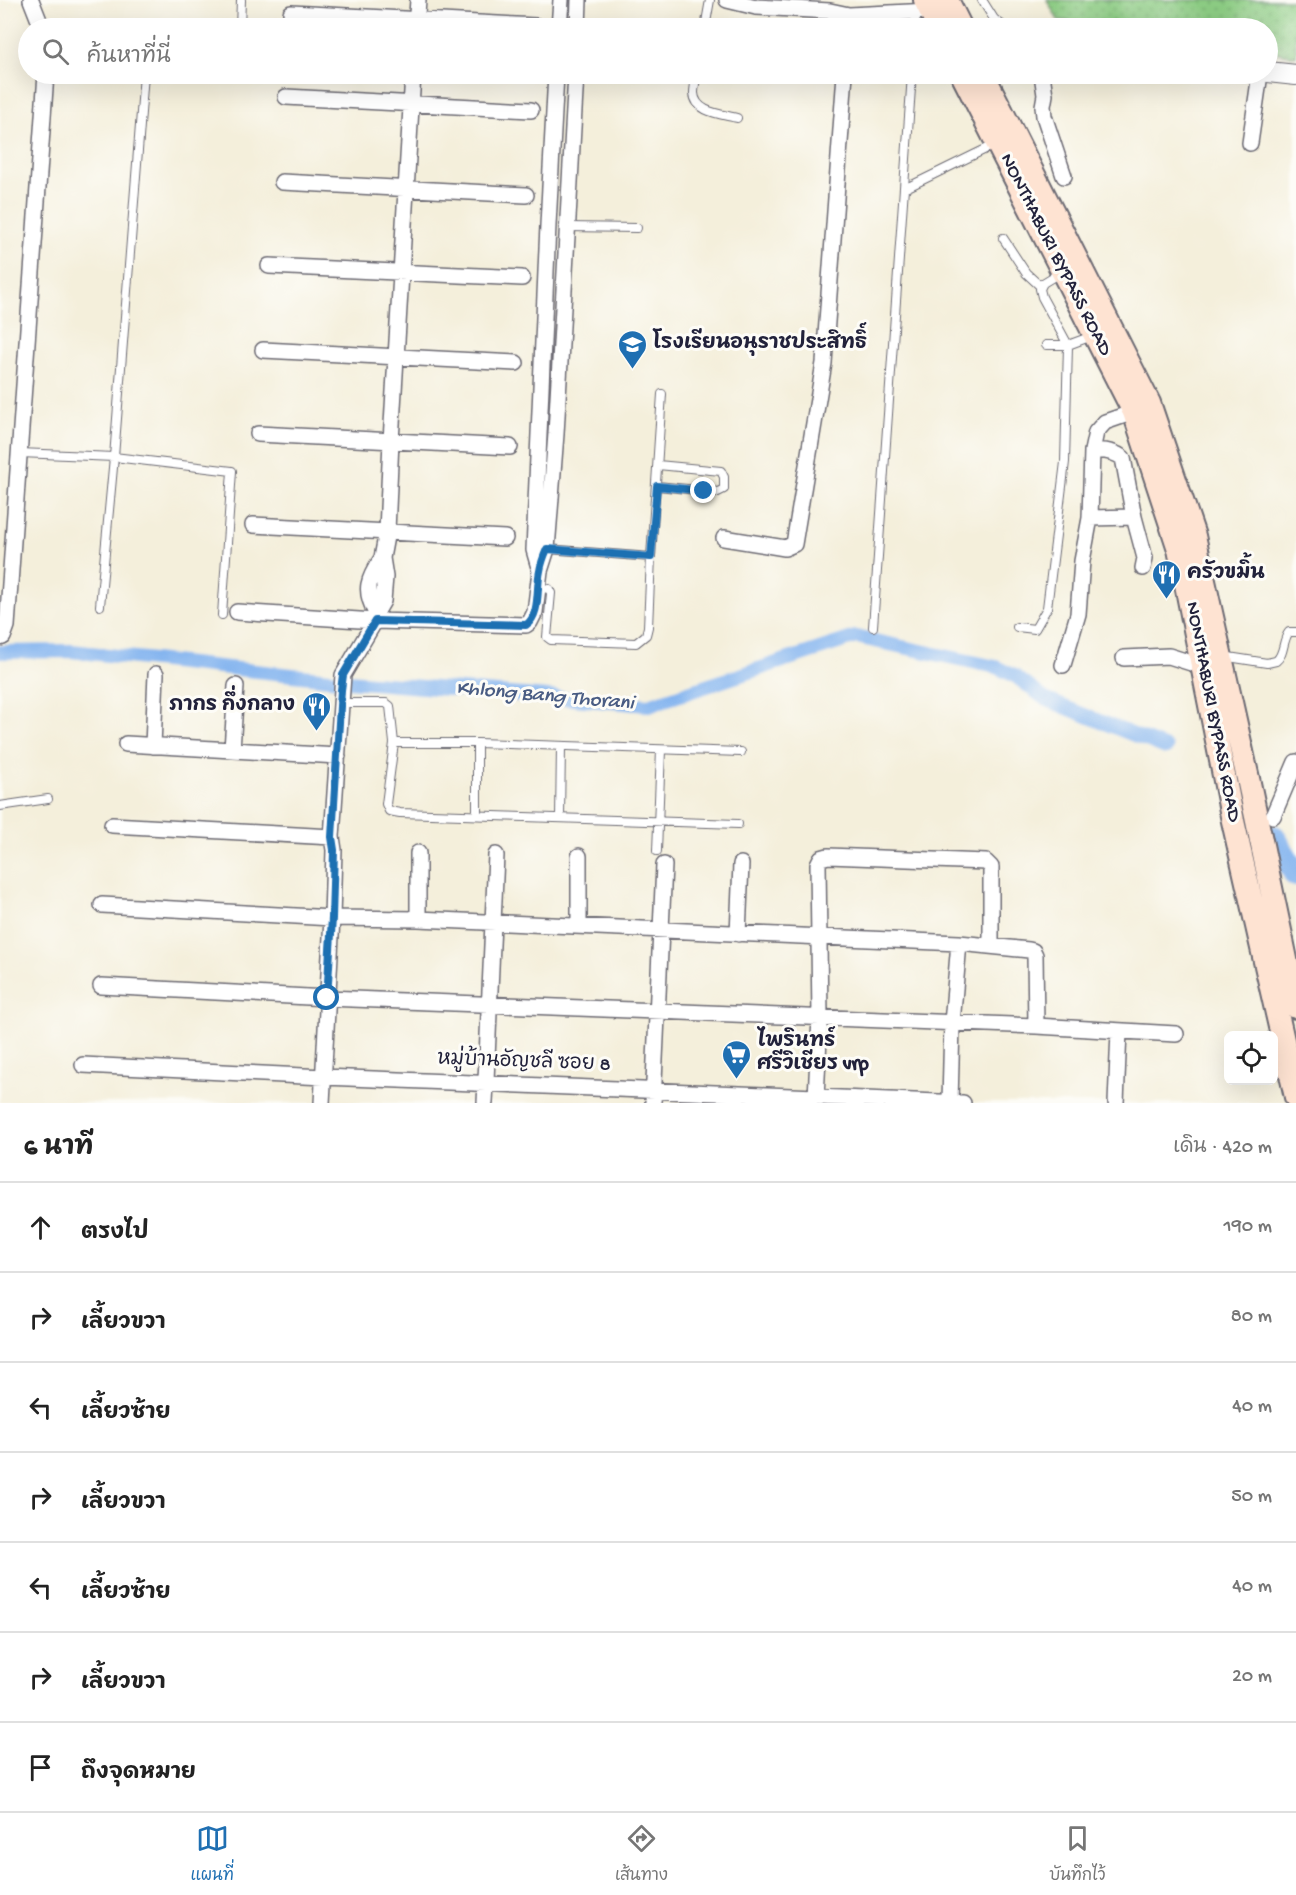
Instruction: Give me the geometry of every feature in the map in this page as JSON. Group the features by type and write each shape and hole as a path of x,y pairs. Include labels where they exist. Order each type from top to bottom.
{"main road":[{"path":"931,10 944,18"},
{"name":"NONTHABURI BYPASS ROAD","path":"967,84 1134,412 1179,549 1212,661 1296,1007"},
{"name":"NONTHABURI BYPASS ROAD","path":"988,84 1149,403 1194,536 1233,821 1289,1038 1296,1097"}],"street":[{"path":"31,0 38,18"},
{"path":"416,18 418,0"},
{"path":"560,18 561,0"},
{"path":"578,18 579,0"},
{"path":"727,0 756,7 830,12 841,18"},
{"path":"876,18 931,10"},
{"path":"291,13 348,18"},
{"path":"1278,73 1296,75"},
{"path":"0,638 3,637 7,626 45,84"},
{"path":"322,1103 332,918 334,850 332,837 341,689 375,617 368,600 370,576 382,558 387,531 413,84"},
{"path":"540,571 534,550 555,84"},
{"path":"230,613 375,617 526,625 531,622 535,612 540,571 547,549 575,84"},
{"path":"724,538 785,548 794,544 824,363 844,84"},
{"path":"1043,84 1044,116 1064,176"},
{"path":"1250,143 1259,84"},
{"path":"286,97 531,110"},
{"path":"282,182 526,195"},
{"path":"548,225 567,226"},
{"path":"269,266 522,278"},
{"path":"263,350 516,363"},
{"path":"540,408 557,410"},
{"path":"1063,665 1078,614 1082,561 1090,518 1092,451 1096,432 1105,422 1134,412"},
{"path":"258,434 510,447"},
{"path":"1092,451 1117,453 1123,458 1134,517 1145,558 1143,568"},
{"path":"1090,518 1134,517"},
{"path":"253,525 506,538"},
{"path":"1124,658 1169,656 1212,661"},
{"path":"153,746 156,674"},
{"path":"232,750 236,686"},
{"path":"126,744 338,756"},
{"path":"1273,816 1296,762"},
{"path":"112,825 332,837"},
{"path":"418,853 418,919"},
{"path":"485,1103 496,855"},
{"path":"579,856 579,926"},
{"path":"816,1097 820,1018 818,864 821,858 828,856 986,862 991,867 991,946"},
{"path":"738,934 741,864"},
{"path":"653,1096 663,930 664,865"},
{"path":"102,905 332,918 418,919 959,943 1033,951 1036,1026"},
{"path":"950,1102 952,1023 959,943"},
{"path":"101,986 327,998 1036,1026 1176,1034"},
{"path":"1116,1103 1119,1031"},
{"name":"หมู่บ้านอัญชลี ซอย 8","path":"83,1065 486,1083 653,1096 816,1097 963,1103"}],"lane":[{"path":"240,18 241,0"},
{"path":"707,18 710,0"},
{"path":"982,0 993,18"},
{"path":"100,606 143,84"},
{"path":"696,84 694,93 697,103 704,110 737,118"},
{"path":"873,627 911,84"},
{"path":"904,189 998,143"},
{"path":"567,226 637,228"},
{"path":"1003,238 1026,273 1040,286 1042,297 1068,345 1065,462 1047,608 1035,629 1017,627"},
{"path":"1040,286 1063,271"},
{"path":"1046,345 1068,345 1096,335"},
{"path":"537,587 549,589 551,593 547,637 551,639 636,643 646,635 662,394"},
{"path":"20,453 114,457 232,471 230,613"},
{"path":"657,486 718,492 724,489 725,484 721,471 658,465"},
{"path":"547,549 651,557"},
{"path":"1212,661 1267,663 1276,661 1282,652 1286,636 1289,632 1296,632"},
{"path":"341,689 386,703 391,710 394,743 386,804 389,810 400,813 738,824"},
{"path":"394,743 477,743 741,752"},
{"path":"477,743 477,815"},
{"path":"560,818 561,746"},
{"path":"657,851 661,750"},
{"path":"0,806 48,799"}],"green space":[{"path":"1047,0 1296,0 1296,56 1278,53 1278,18 1057,18"}],"waterway":[{"name":"Khlong Bang Thorani","path":"0,652 71,651 348,681 649,705 856,637 996,667 1015,676 1045,699 1166,748"},
{"name":"Khlong Bang Thorani","path":"1274,837 1296,875"}],"place":[{"name":"โรงเรียนอนุราชประสิทธิ์","path":"632,370"},
{"name":"ครัวขมิ้น","path":"1166,600"},
{"name":"ภากร กึ่งกลาง","path":"316,732"},
{"name":"ไพรินทร์ ศรีวิเชียร vrp","path":"736,1080"}],"route":[{"path":"327,998 332,918 334,850 332,837 341,690 343,675 375,621 526,625 531,622 535,612 540,571 547,549 651,557 657,486 704,491"}]}
